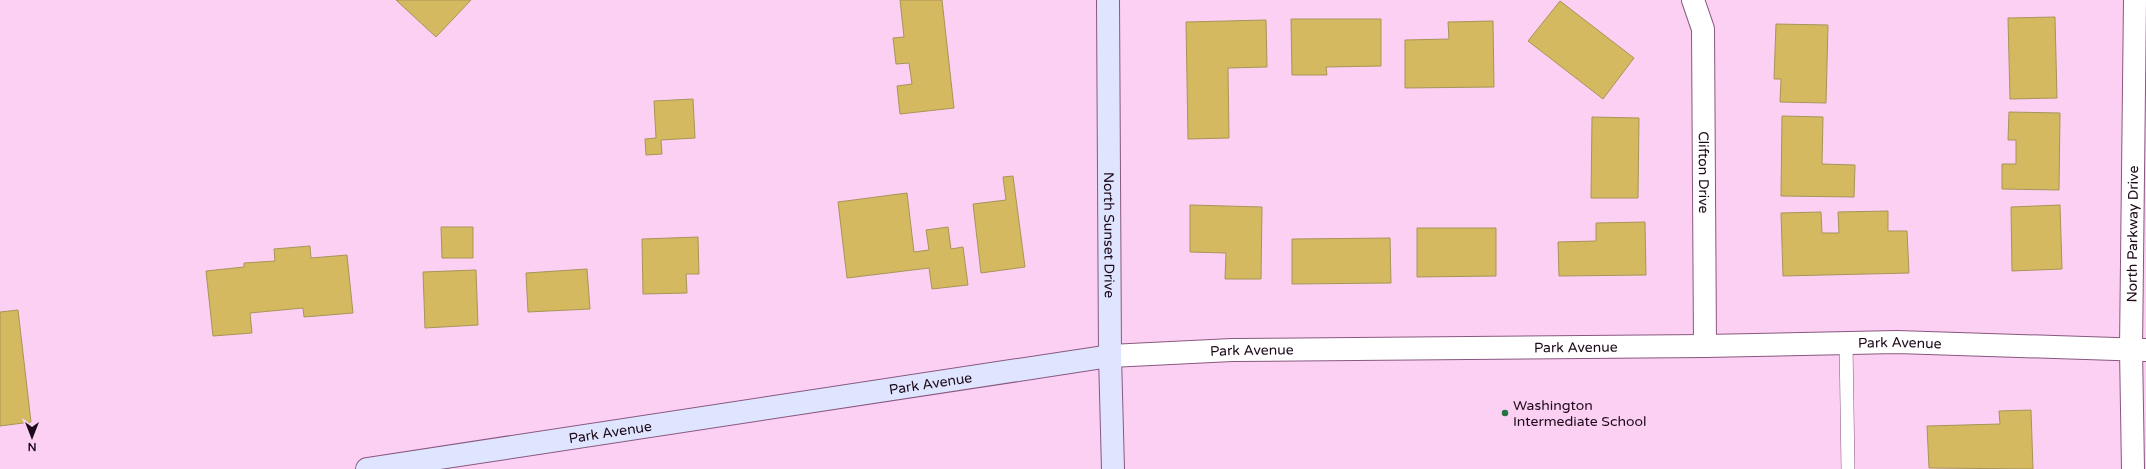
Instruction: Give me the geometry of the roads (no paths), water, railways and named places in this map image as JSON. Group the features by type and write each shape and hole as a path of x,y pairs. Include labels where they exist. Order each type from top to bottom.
{"street":[{"name":"North Sunset Drive","path":"1108,0 1110,356 1113,469"},
{"name":"Clifton Drive","path":"1693,0 1703,29 1705,346"},
{"name":"North Parkway Drive","path":"2133,469 2138,349 2141,47 2135,0"},
{"name":"Park Avenue","path":"367,469 1110,356 1232,350 1705,346 1897,342 2138,349"}],"lane":[{"path":"1846,343 1846,468"}],"place":[{"name":"Washington Intermediate School","path":"1505,413"}]}
